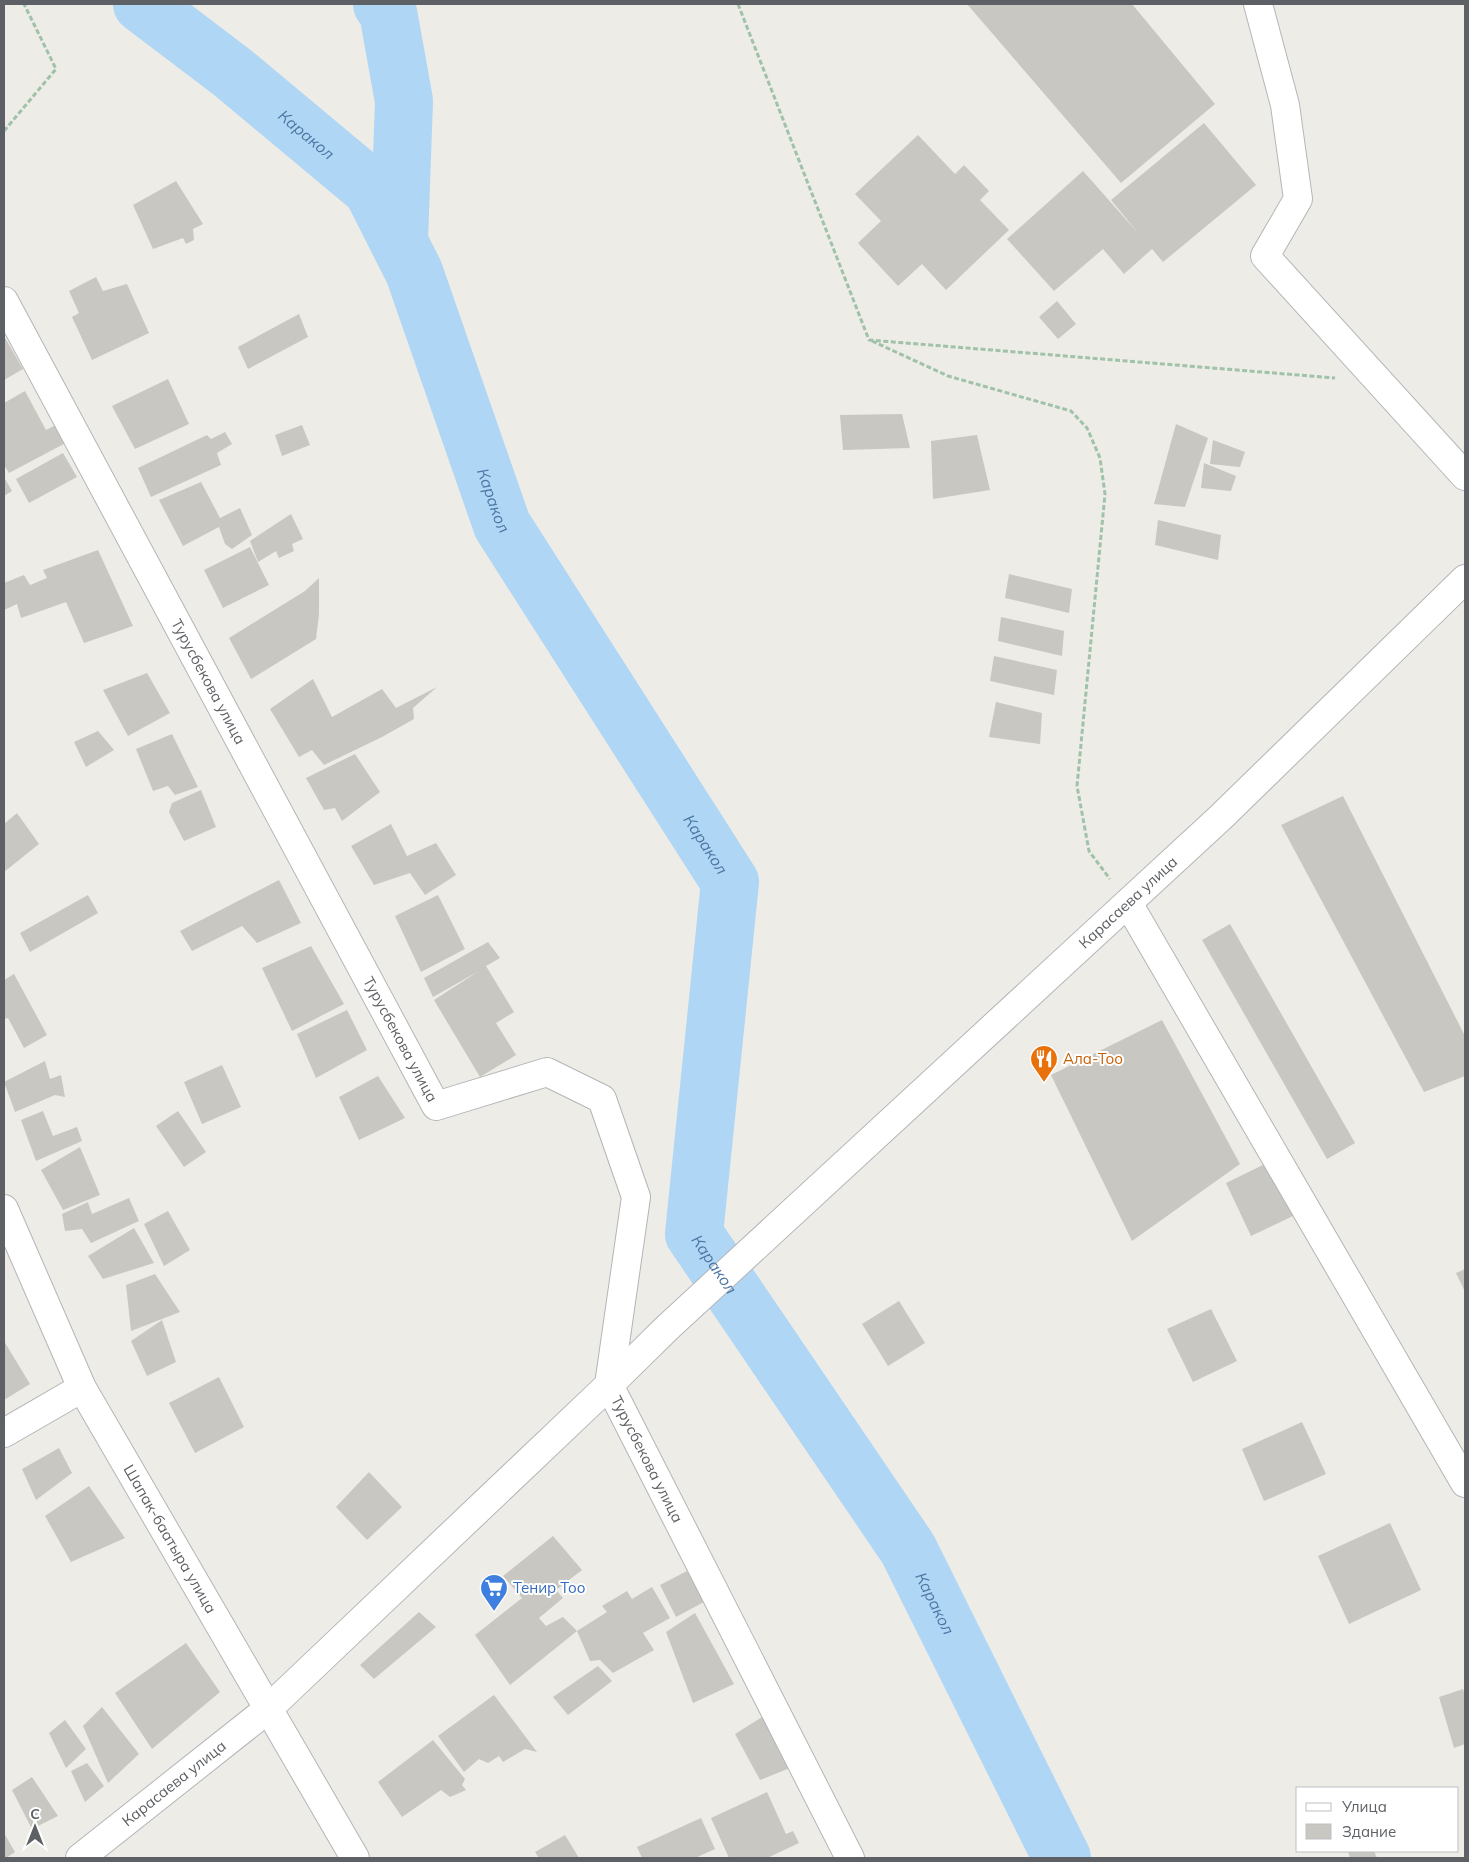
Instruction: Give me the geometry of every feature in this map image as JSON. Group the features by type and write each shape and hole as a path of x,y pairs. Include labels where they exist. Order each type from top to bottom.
{"street":[{"path":"1258,4 1285,105 1298,199 1265,256 1465,476"},
{"name":"Турусбекова улица","path":"4,301 436,1106 547,1072 602,1099 636,1197 610,1385 850,1858"},
{"name":"Карасаева улица","path":"80,1858 268,1708 610,1385 667,1328 1221,817 1465,579"},
{"path":"1128,903 1465,1483"},
{"name":"Шапак-баатыра улица","path":"4,1209 82,1388 355,1858"},
{"path":"4,1433 82,1388"}],"path":[{"path":"4,131 56,69 24,4"},
{"path":"738,4 869,340 948,376 1071,411 1088,428 1100,458 1105,494 1077,786 1089,851 1128,903"},
{"path":"869,340 1380,382"}],"building":[{"path":"967,4 1132,4 1215,104 1121,183"},
{"path":"1204,123 1256,185 1163,262 1152,249 1124,274 1103,249 1054,291 1007,239 1083,171 1139,234 1111,200"},
{"path":"918,135 955,174 964,165 989,191 980,200 1009,230 946,290 922,264 898,286 858,243 881,221 855,194"},
{"path":"176,181 203,224 193,229 194,240 186,244 183,238 153,249 133,205"},
{"path":"96,277 103,291 127,284 149,333 92,360 72,317 79,313 69,291"},
{"path":"1057,301 1076,324 1058,339 1039,317"},
{"path":"299,314 308,337 248,369 238,347"},
{"path":"4,336 23,369 4,380"},
{"path":"168,379 189,424 135,449 112,406"},
{"path":"25,391 46,430 67,419 77,437 9,473 4,465 4,403"},
{"path":"902,414 910,448 843,450 840,415"},
{"path":"1176,424 1208,438 1185,507 1154,504"},
{"path":"302,425 310,445 282,456 275,435"},
{"path":"225,432 232,444 217,453 221,465 151,497 138,468 207,435 211,439"},
{"path":"977,435 990,490 933,499 931,441"},
{"path":"1213,440 1245,452 1240,467 1210,464"},
{"path":"63,453 77,477 29,503 16,479"},
{"path":"1204,463 1236,476 1231,491 1201,488"},
{"path":"4,477 12,491 4,496"},
{"path":"201,482 220,518 240,508 252,535 232,549 225,544 219,527 183,546 159,500"},
{"path":"291,514 303,539 292,544 294,551 279,558 276,551 258,562 250,541"},
{"path":"1158,520 1221,535 1218,560 1155,545"},
{"path":"250,547 269,585 223,608 204,570"},
{"path":"98,550 133,626 84,643 66,602 21,618 17,604 4,610 4,583 24,575 30,585 47,578 43,570"},
{"path":"1009,574 1072,589 1069,613 1005,598"},
{"path":"319,578 319,614 316,639 251,679 229,638 305,591"},
{"path":"1001,617 1064,631 1062,656 998,641"},
{"path":"994,656 1057,670 1054,695 990,681"},
{"path":"147,673 170,713 128,736 103,690"},
{"path":"313,679 332,717 382,689 396,708 437,687 413,708 414,719 324,765 312,750 299,757 270,709"},
{"path":"996,702 1042,713 1040,744 989,737"},
{"path":"98,731 114,750 86,767 74,742"},
{"path":"172,734 198,787 175,795 168,786 153,791 136,749"},
{"path":"355,754 380,792 342,821 335,808 324,810 306,778"},
{"path":"201,790 216,827 184,841 169,812 172,803"},
{"path":"1343,796 1465,1036 1465,1076 1424,1092 1281,825"},
{"path":"17,813 39,844 4,872 4,824"},
{"path":"391,824 407,856 436,843 456,875 425,895 410,873 374,885 351,846"},
{"path":"279,880 301,923 257,943 242,926 192,951 180,931"},
{"path":"88,895 98,913 30,952 20,933"},
{"path":"438,895 465,949 421,972 395,916"},
{"path":"1230,924 1355,1143 1327,1159 1202,940"},
{"path":"488,942 500,958 486,966 514,1012 496,1023 516,1055 480,1077 434,1000 479,971 433,997 424,978"},
{"path":"311,946 344,1004 292,1031 262,968"},
{"path":"14,974 47,1035 24,1048 8,1018 4,1019 4,980"},
{"path":"347,1010 367,1050 316,1078 297,1034"},
{"path":"1162,1020 1240,1164 1132,1241 1051,1075"},
{"path":"45,1061 50,1079 61,1075 65,1097 55,1095 15,1112 4,1082"},
{"path":"222,1065 241,1107 202,1124 184,1082"},
{"path":"378,1076 405,1118 359,1140 339,1097"},
{"path":"43,1111 53,1136 77,1127 82,1141 36,1161 21,1120"},
{"path":"178,1111 206,1152 184,1167 156,1126"},
{"path":"80,1147 100,1195 63,1210 41,1170"},
{"path":"1269,1162 1295,1215 1251,1236 1226,1183"},
{"path":"129,1198 139,1221 91,1243 82,1229 65,1231 62,1214 88,1202 92,1214"},
{"path":"168,1211 190,1250 164,1266 144,1224"},
{"path":"134,1228 154,1263 103,1279 88,1256"},
{"path":"1465,1269 1465,1292 1456,1273"},
{"path":"155,1274 180,1312 131,1331 126,1285"},
{"path":"899,1301 925,1343 888,1366 862,1324"},
{"path":"1211,1309 1237,1361 1193,1382 1167,1329"},
{"path":"162,1320 176,1362 147,1376 131,1341"},
{"path":"4,1341 30,1384 4,1400"},
{"path":"219,1377 244,1427 195,1453 169,1403"},
{"path":"1302,1422 1326,1474 1264,1501 1242,1449"},
{"path":"59,1448 72,1473 36,1500 22,1469"},
{"path":"369,1472 402,1507 367,1540 336,1507"},
{"path":"89,1486 125,1538 71,1562 45,1516"},
{"path":"1390,1523 1421,1590 1349,1624 1318,1556"},
{"path":"553,1536 582,1570 556,1590 563,1598 539,1618 546,1626 563,1617 577,1631 510,1685 475,1635 522,1598 503,1576"},
{"path":"687,1571 704,1602 676,1617 660,1585"},
{"path":"652,1587 670,1618 643,1633 654,1650 613,1673 600,1660 590,1661 577,1631 607,1612 602,1606 627,1591 632,1599"},
{"path":"419,1612 436,1627 374,1679 360,1665"},
{"path":"695,1613 734,1684 693,1703 666,1632"},
{"path":"186,1643 220,1692 152,1749 115,1693"},
{"path":"598,1666 612,1681 568,1715 553,1697"},
{"path":"1463,1689 1465,1696 1465,1744 1454,1748 1439,1697"},
{"path":"494,1695 537,1752 525,1749 503,1762 499,1756 488,1763 479,1759 464,1772 438,1736"},
{"path":"102,1707 139,1754 108,1783 83,1726"},
{"path":"765,1715 790,1768 760,1780 735,1734"},
{"path":"65,1720 86,1749 66,1768 49,1733"},
{"path":"433,1740 465,1779 462,1785 466,1790 450,1797 441,1790 402,1817 378,1782"},
{"path":"87,1763 104,1786 85,1802 71,1771"},
{"path":"32,1777 58,1816 32,1829 12,1790"},
{"path":"767,1792 786,1834 793,1831 799,1843 767,1858 729,1858 711,1818"},
{"path":"701,1818 715,1849 695,1858 642,1858 637,1847"},
{"path":"4,1833 15,1852 6,1858 4,1858"},
{"path":"565,1835 579,1858 539,1858 535,1852"},
{"path":"1348,1852 1374,1852 1377,1858 1350,1858"}],"waterway":[{"name":"Каракол","path":"142,4 233,73 372,189 414,272 502,525 730,882 694,1234 908,1549 1062,1858"},
{"path":"382,4 388,12 404,101 399,241"}],"place":[{"name":"Ала-Тоо","path":"1044,1083"},
{"name":"Тенир Тоо","path":"494,1612"}]}
